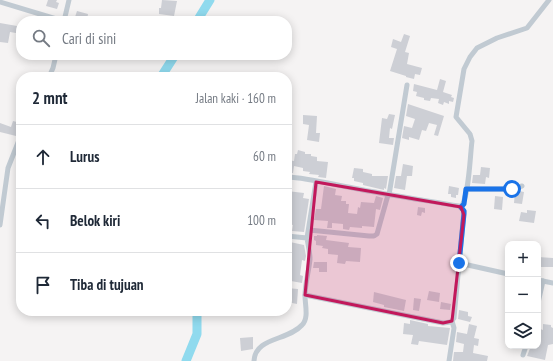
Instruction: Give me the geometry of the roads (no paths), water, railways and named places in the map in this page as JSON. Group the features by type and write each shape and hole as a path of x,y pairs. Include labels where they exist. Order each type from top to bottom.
{"street":[{"path":"64,16 69,0"},
{"path":"461,207 464,204 472,141 470,134 456,117 464,68 477,48 497,38 527,28 549,0"},
{"path":"1,4 45,16"},
{"path":"51,72 55,60"},
{"path":"309,230 368,236 374,236 377,234 389,195 407,85"},
{"path":"0,225 8,168 16,148"},
{"path":"292,177 304,178 316,182 461,207 464,214 454,318 452,321 454,328 449,361"},
{"path":"254,361 256,350 261,345 284,337 302,326 306,317 305,295 310,259 307,238 316,182"},
{"path":"466,189 512,189 522,186"},
{"path":"292,236 307,238"},
{"path":"459,263 505,273"},
{"path":"541,281 553,283"},
{"path":"305,295 443,323 452,321"},
{"path":"523,355 525,349"}],"waterway":[{"path":"200,16 210,0"},
{"path":"164,72 172,60"},
{"path":"186,361 197,334 197,316"}]}
